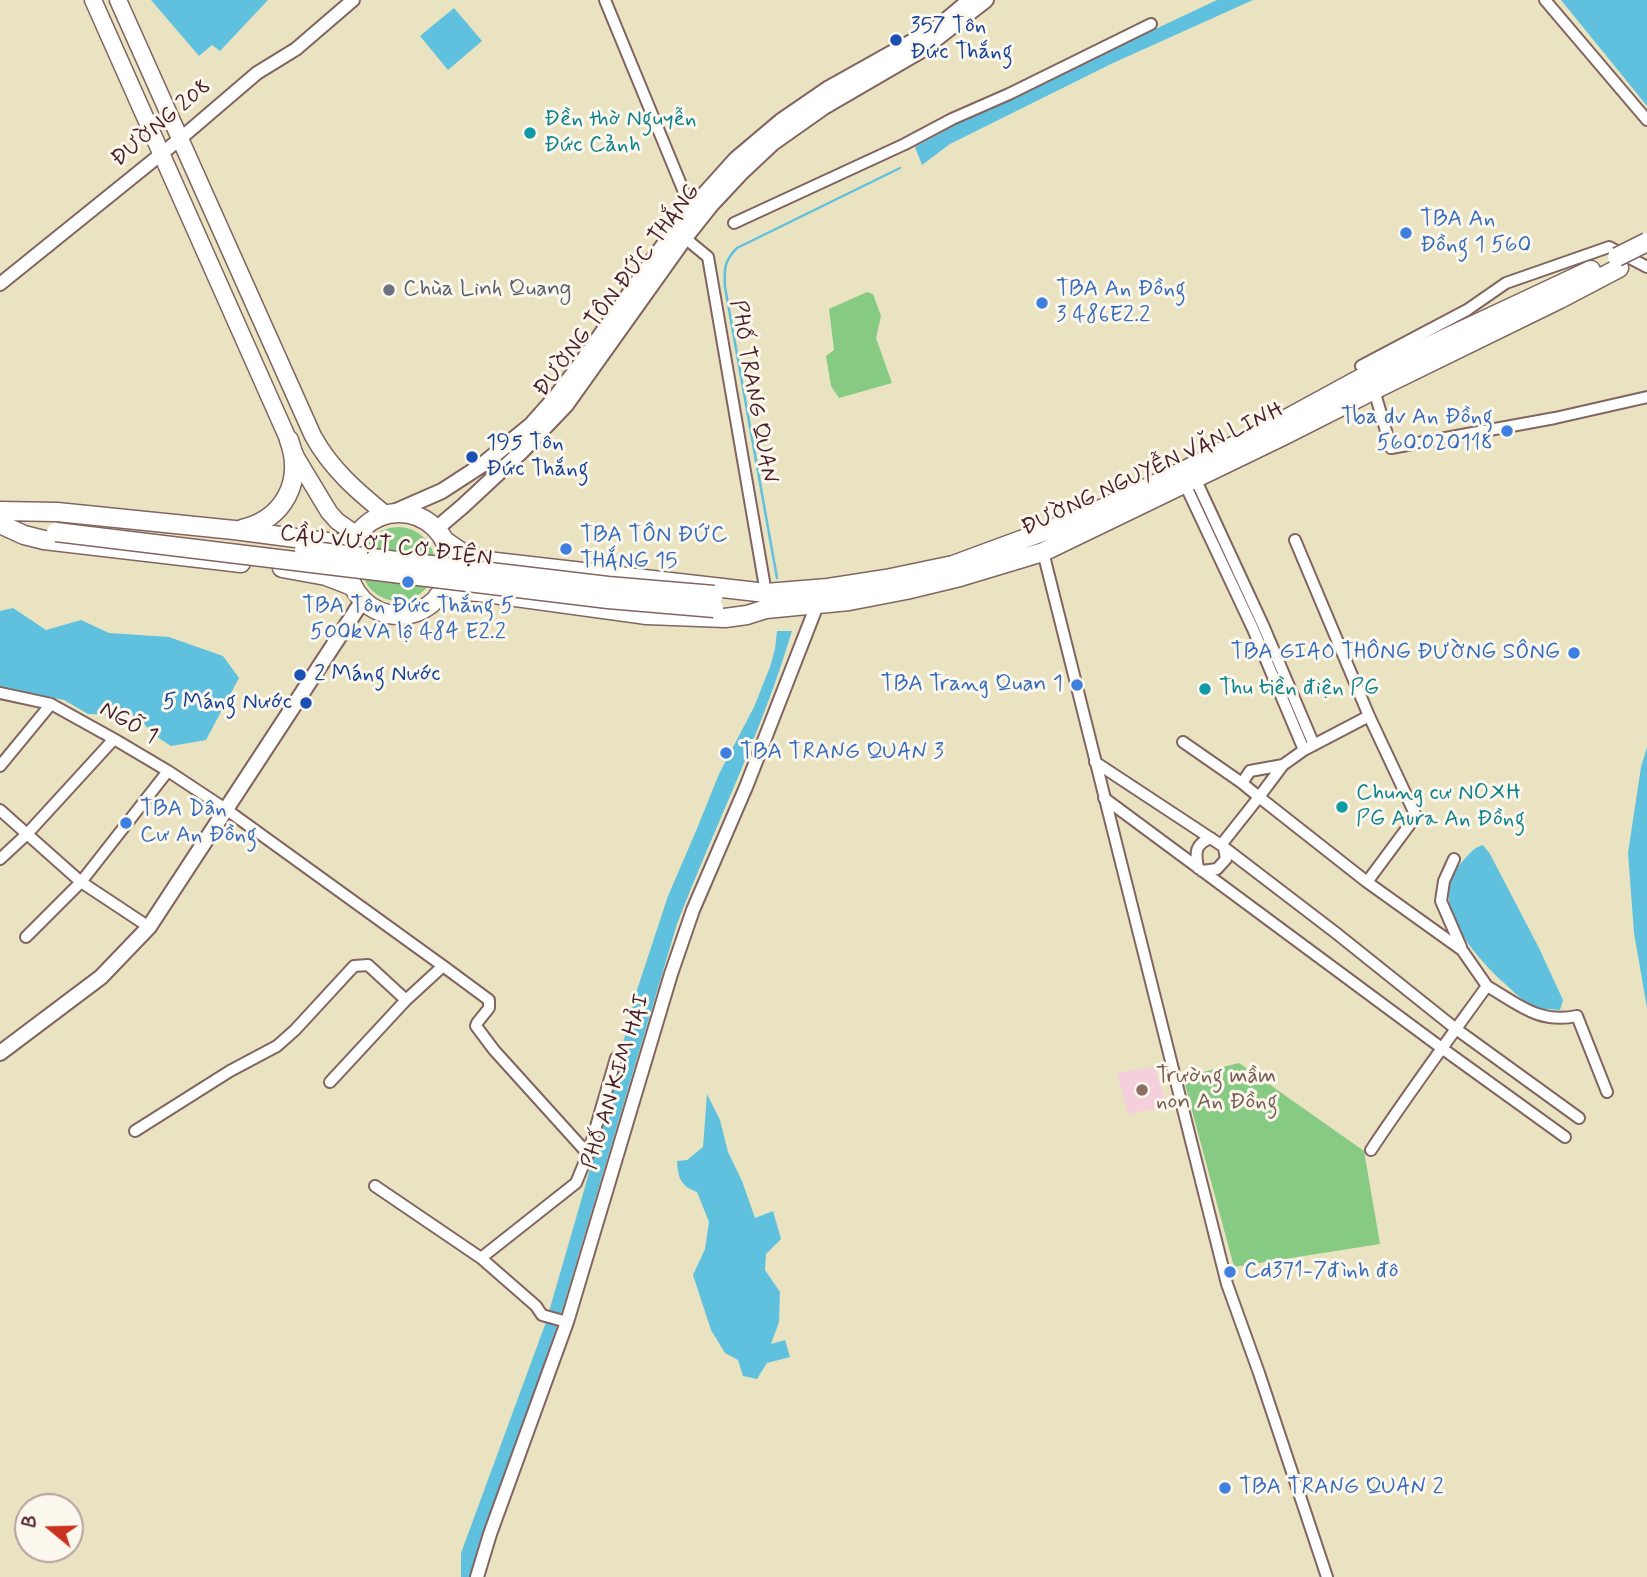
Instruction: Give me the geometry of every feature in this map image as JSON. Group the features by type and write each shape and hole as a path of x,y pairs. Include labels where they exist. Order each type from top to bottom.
{"highway":[{"name":"ĐƯỜNG NGUYỄN VĂN LINH","path":"438,596 463,591 479,592 647,615 737,617 766,601 953,565 1187,476 1374,390 1560,299 1647,242"},
{"name":"ĐƯỜNG NGUYỄN VĂN LINH","path":"440,535 464,554 487,561 766,601 817,605 906,590 1043,552 1187,476 1367,375 1618,262 1647,254"},
{"path":"234,530 260,523 275,513 286,499 294,465 289,440"},
{"path":"1,517 43,510 354,540"},
{"path":"1,517 24,534 44,540 297,569 326,576 358,593 377,611 403,615 419,611 433,602 443,589 449,573 449,556 440,535 424,519 417,516 389,513 369,522 354,540 348,569 358,593"},
{"name":"CẦU VƯỢT CƠ ĐIỆN","path":"1,517 594,597 714,602 766,601"}],"main road":[{"path":"93,0 307,478 329,512 354,540"},
{"path":"118,0 313,436 342,477 389,513"},
{"name":"ĐƯỜNG TÔN ĐỨC THẮNG","path":"389,513 442,491 482,465 531,425 582,362 691,209 736,159 781,121 829,88 938,27 971,0"},
{"name":"ĐƯỜNG TÔN ĐỨC THẮNG","path":"440,535 463,506 566,405 685,238 734,181 773,143 824,107 922,50 986,0"},
{"path":"272,401 283,408 288,407 294,398 293,391"},
{"path":"0,1053 102,976 149,927 227,810 358,593"}],"street":[{"name":"ĐƯỜNG 208","path":"0,284 257,73 296,49 353,0"},
{"path":"605,0 691,209 685,238"},
{"path":"1545,0 1647,120"},
{"path":"734,223 905,144 1152,24"},
{"name":"PHỐ TRANG QUAN","path":"685,238 708,257 766,601"},
{"path":"1361,366 1467,310 1506,283 1597,251 1609,247 1647,267"},
{"path":"1374,390 1391,448 1555,418 1647,397"},
{"path":"1187,476 1253,629 1309,748"},
{"path":"1295,540 1369,716 1416,816 1367,882"},
{"path":"1043,552 1227,1284 1327,1577"},
{"name":"PHỐ AN KIM HẢI","path":"477,1577 565,1321 693,910 746,787 817,605"},
{"name":"NGÕ 1","path":"0,694 51,704 167,771 227,810 489,1000 489,1009 476,1027 588,1154"},
{"path":"0,766 51,704"},
{"path":"1200,869 1217,869 1226,859 1223,846 1283,765 1369,716"},
{"path":"0,859 27,834 114,739"},
{"path":"1184,742 1242,783 1367,882 1462,950"},
{"path":"1096,762 1223,846 1456,1029 1579,1118"},
{"path":"1242,783 1250,771 1283,765"},
{"path":"26,937 81,883 167,771"},
{"path":"1104,798 1564,1137"},
{"path":"0,810 81,883 149,927"},
{"path":"1200,869 1196,849 1202,841 1211,838"},
{"path":"1454,859 1444,881 1441,901 1462,950 1487,986 1529,1011 1557,1019 1577,1016 1607,1092"},
{"path":"135,1131 230,1071 277,1046 354,965 368,965 406,1000"},
{"path":"330,1082 406,1000 443,966"},
{"path":"1371,1150 1487,986"},
{"path":"481,1258 576,1183 588,1154 616,1058"},
{"path":"375,1186 481,1258 536,1306 542,1315 565,1321"}],"shaded area":[{"name":"Trường mầm non An Đồng","path":"1154,1067 1168,1106 1128,1114 1117,1073"}],"green space":[{"path":"867,292 873,294 881,316 876,338 892,383 839,398 831,386 826,356 834,350 829,309"},
{"path":"398,527 419,533 429,543 435,564 429,585 419,595 398,601 377,595 367,585 361,564 367,543 377,533"},
{"path":"1239,1063 1364,1151 1380,1244 1234,1267 1183,1077"}],"water":[{"path":"151,0 268,0 220,51 212,45 199,56"},
{"path":"1217,0 1253,0 1113,63 950,144 922,165 915,147 977,113"},
{"path":"1561,0 1647,0 1647,106"},
{"path":"454,8 482,41 448,70 420,36"},
{"path":"13,608 46,630 81,620 109,633 169,637 223,656 239,678 206,740 171,746 151,733 139,716 88,714 64,700 0,688 0,611"},
{"path":"777,631 792,631 767,706 677,924 561,1314 472,1577 461,1577 461,1553 546,1322 637,990 668,896 719,774 754,707 770,667"},
{"path":"1647,747 1647,1008 1634,933 1628,853 1641,767"},
{"path":"1483,845 1539,948 1563,1000 1560,1010 1538,1008 1519,997 1491,971 1458,926 1451,910 1449,893 1452,877 1469,854"},
{"path":"707,1094 720,1120 728,1152 755,1218 773,1211 781,1239 766,1254 765,1270 780,1292 779,1322 771,1344 785,1340 790,1357 767,1363 757,1379 743,1376 738,1360 725,1353 711,1330 693,1275 705,1249 709,1222 697,1192 681,1180 677,1161 687,1160 703,1147"}],"waterway":[{"path":"777,578 725,287 726,266 737,248 900,168"}],"place":[{"name":"357 Tôn Đức Thắng","path":"896,40"},
{"name":"Đền thờ Nguyễn Đức Cảnh","path":"530,133"},
{"name":"TBA An Đồng 1 560","path":"1406,233"},
{"name":"Chùa Linh Quang","path":"389,290"},
{"name":"TBA An Đồng 3 486E2.2","path":"1042,303"},
{"name":"Tba dv An Đồng 560.020118","path":"1507,431"},
{"name":"195 Tôn Đức Thắng","path":"472,457"},
{"name":"TBA TÔN ĐỨC THẮNG 15","path":"566,549"},
{"name":"TBA Tôn Đức Thắng 5 500kVA lộ 484 E2.2","path":"408,582"},
{"name":"TBA GIAO THÔNG ĐƯỜNG SÔNG","path":"1574,653"},
{"name":"2 Máng Nước","path":"300,675"},
{"name":"TBA Trang Quan 1","path":"1077,685"},
{"name":"Thu tiền điện PG","path":"1205,689"},
{"name":"5 Máng Nước","path":"306,703"},
{"name":"TBA TRANG QUAN 3","path":"726,753"},
{"name":"Chung cư NOXH PG Aura An Đồng","path":"1342,807"},
{"name":"TBA Dân Cư An Đồng","path":"126,823"},
{"name":"Trường mầm non An Đồng","path":"1142,1090"},
{"name":"Cd371-7đình đô","path":"1230,1272"},
{"name":"TBA TRANG QUAN 2","path":"1225,1488"}]}
